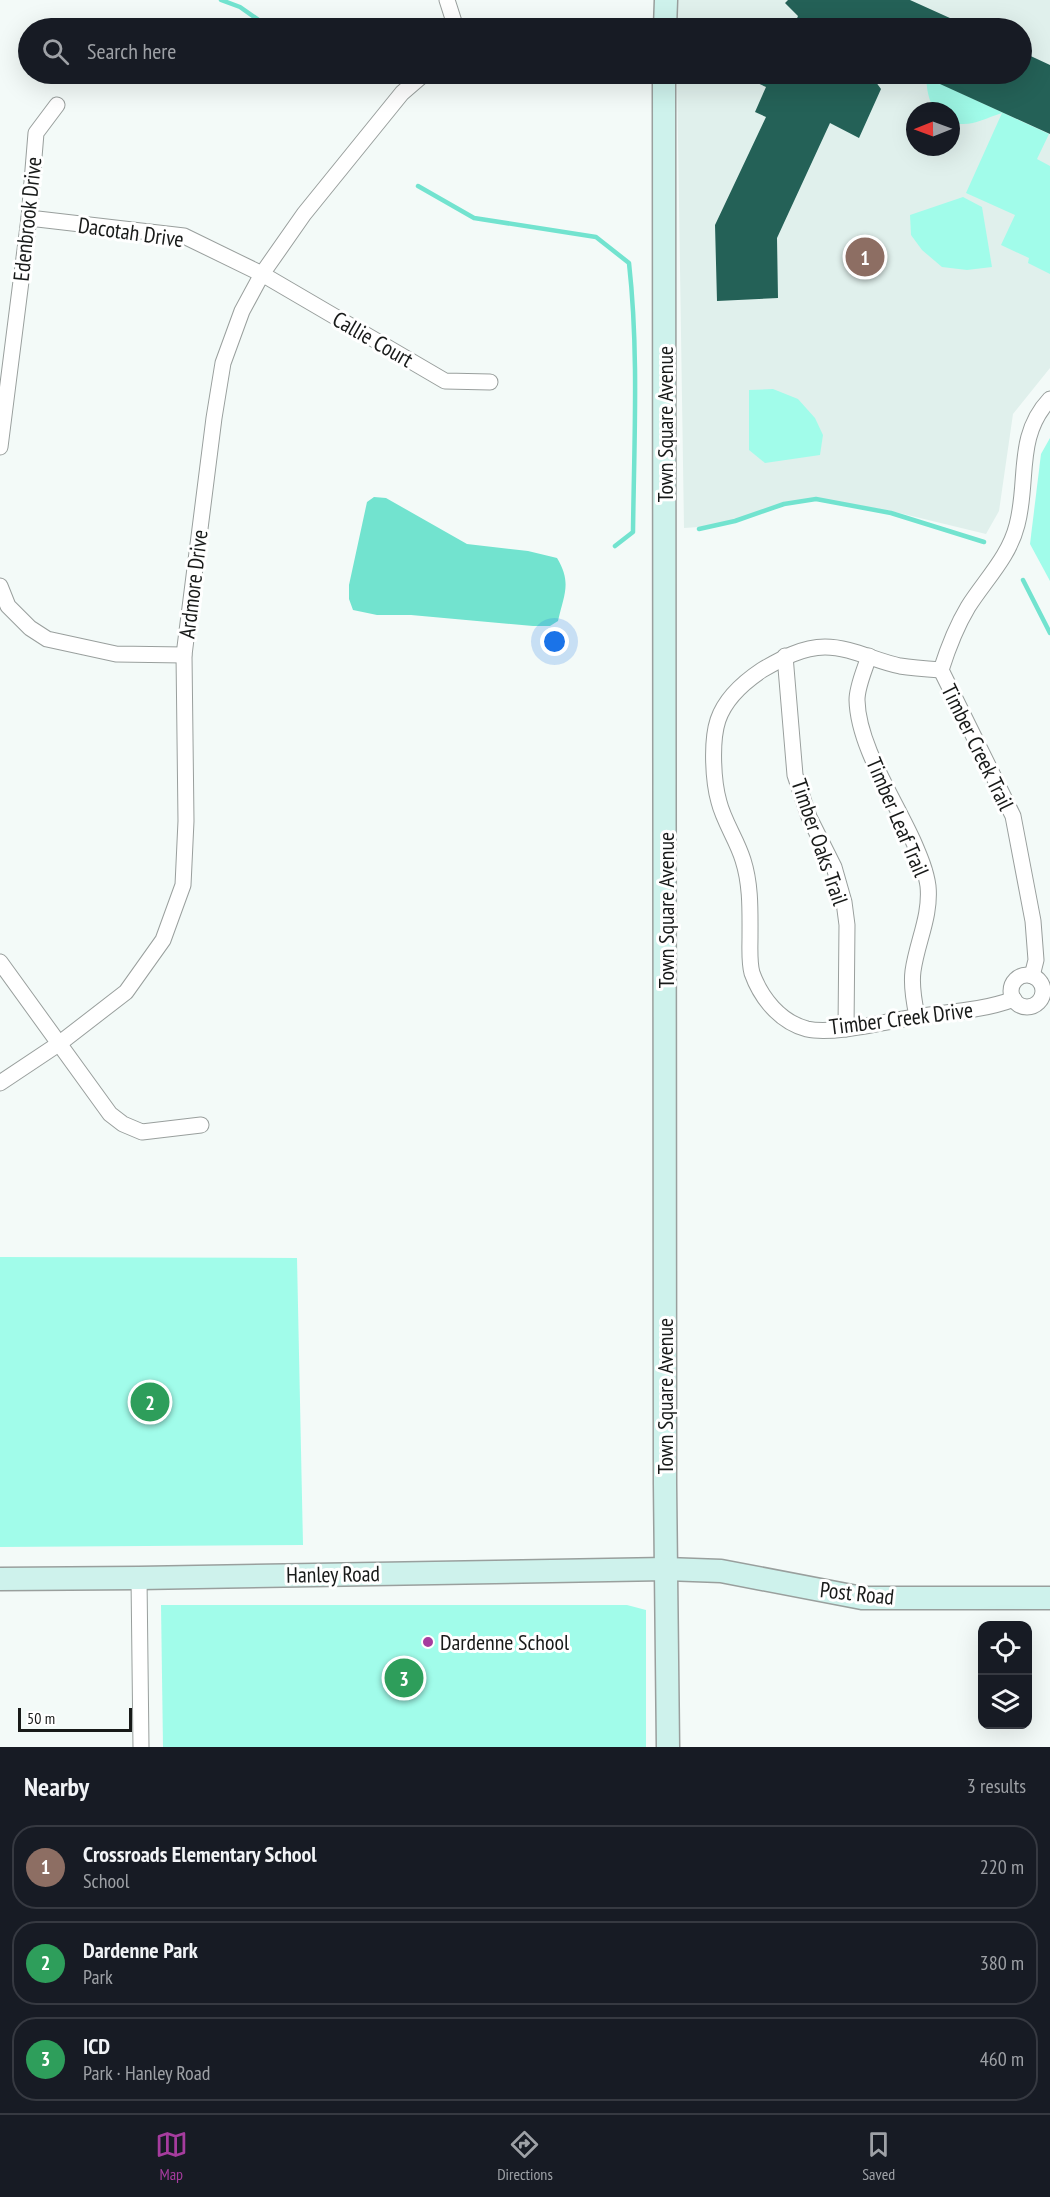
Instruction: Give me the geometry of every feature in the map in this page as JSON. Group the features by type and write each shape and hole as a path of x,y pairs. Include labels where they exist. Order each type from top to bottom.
{"main road":[{"path":"665,18 666,0"},
{"name":"Town Square Avenue","path":"664,84 668,1747"},
{"name":"Hanley Road","path":"0,1579 666,1569"},
{"name":"Post Road","path":"666,1569 721,1571 862,1598 1050,1598"}],"street":[{"path":"447,0 453,18"},
{"name":"Ardmore Drive","path":"0,1083 60,1043 126,992 163,940 183,885 186,821 184,655 214,418 224,363 242,311 262,274 304,214 402,93 412,84"},
{"name":"Edenbrook Drive","path":"0,447 29,218 36,133 57,105"},
{"name":"Dacotah Drive","path":"29,218 184,236 262,274"},
{"name":"Callie Court","path":"262,274 445,381 490,382"},
{"name":"Timber Creek Trail","path":"1014,999 1024,1007 1035,1005 1042,998 1043,987 1037,978 1032,976 1036,960 1033,921 1013,816 940,670 954,634 969,607 1010,548 1018,524 1029,432 1041,408 1050,399"},
{"path":"0,586 4,609 47,639 116,654 184,655"},
{"name":"Timber Creek Drive","path":"940,670 899,665 827,646 785,656 745,681 730,700 718,720 714,745 714,770 719,801 743,859 747,876 750,900 751,970 759,989 772,1008 788,1021 808,1029 846,1029 977,1009 1014,999"},
{"name":"Timber Oaks Trail","path":"785,656 795,775 809,817 834,867 844,902 847,925 846,1029"},
{"name":"Timber Leaf Trail","path":"869,656 857,697 859,718 865,741 904,820 923,865 928,885 929,906 913,973 917,1017"},
{"path":"0,962 110,1114 123,1124 142,1132 201,1125"},
{"path":"1014,999 1011,992 1014,982 1022,976 1032,976"},
{"path":"140,1578 141,1747"}],"shaded area":[{"path":"677,0 1050,0 1050,368 1013,414 999,511 986,534 891,511 816,498 784,503 735,520 684,528 677,84 1032,84 1032,18 677,18"},
{"path":"927,84 941,84 1049,134 1037,159 1050,166 1050,274 1028,263 1029,258 1001,245 1015,215 966,193 1002,113 972,123 960,124 960,102 931,102"},
{"path":"963,197 982,207 992,267 967,270 942,267 922,250 911,235 910,215"},
{"path":"773,389 798,399 815,418 823,435 820,455 765,463 749,450 749,390"},
{"path":"1050,438 1050,581 1030,544 1041,454"},
{"path":"374,497 386,498 467,544 528,551 557,558 562,567 565,582 558,621 550,626 533,626 411,615 377,615 353,610 349,599 349,585 367,502"},
{"path":"0,1257 297,1258 303,1545 0,1547"},
{"path":"161,1605 627,1605 646,1610 646,1747 163,1747"}],"building":[{"path":"788,0 910,0 950,18 797,18 798,16 785,3"},
{"path":"1032,57 1050,65 1050,134 940,84 1032,84"},
{"path":"759,84 877,84 881,89 859,138 830,123 777,238 778,298 717,301 715,225 766,117 755,112 766,87"}],"waterway":[{"path":"221,0 240,7 256,18"},
{"path":"418,186 474,218 596,237 629,263 635,364 633,532 615,546"},
{"path":"699,529 735,521 784,504 816,499 891,513 984,542"},
{"path":"1023,580 1050,633"}],"place":[{"name":"Crossroads Elementary School","path":"865,257"},
{"name":"Dardenne Park","path":"150,1402"},
{"name":"Dardenne School","path":"428,1642"},
{"name":"ICD","path":"404,1678"}]}
